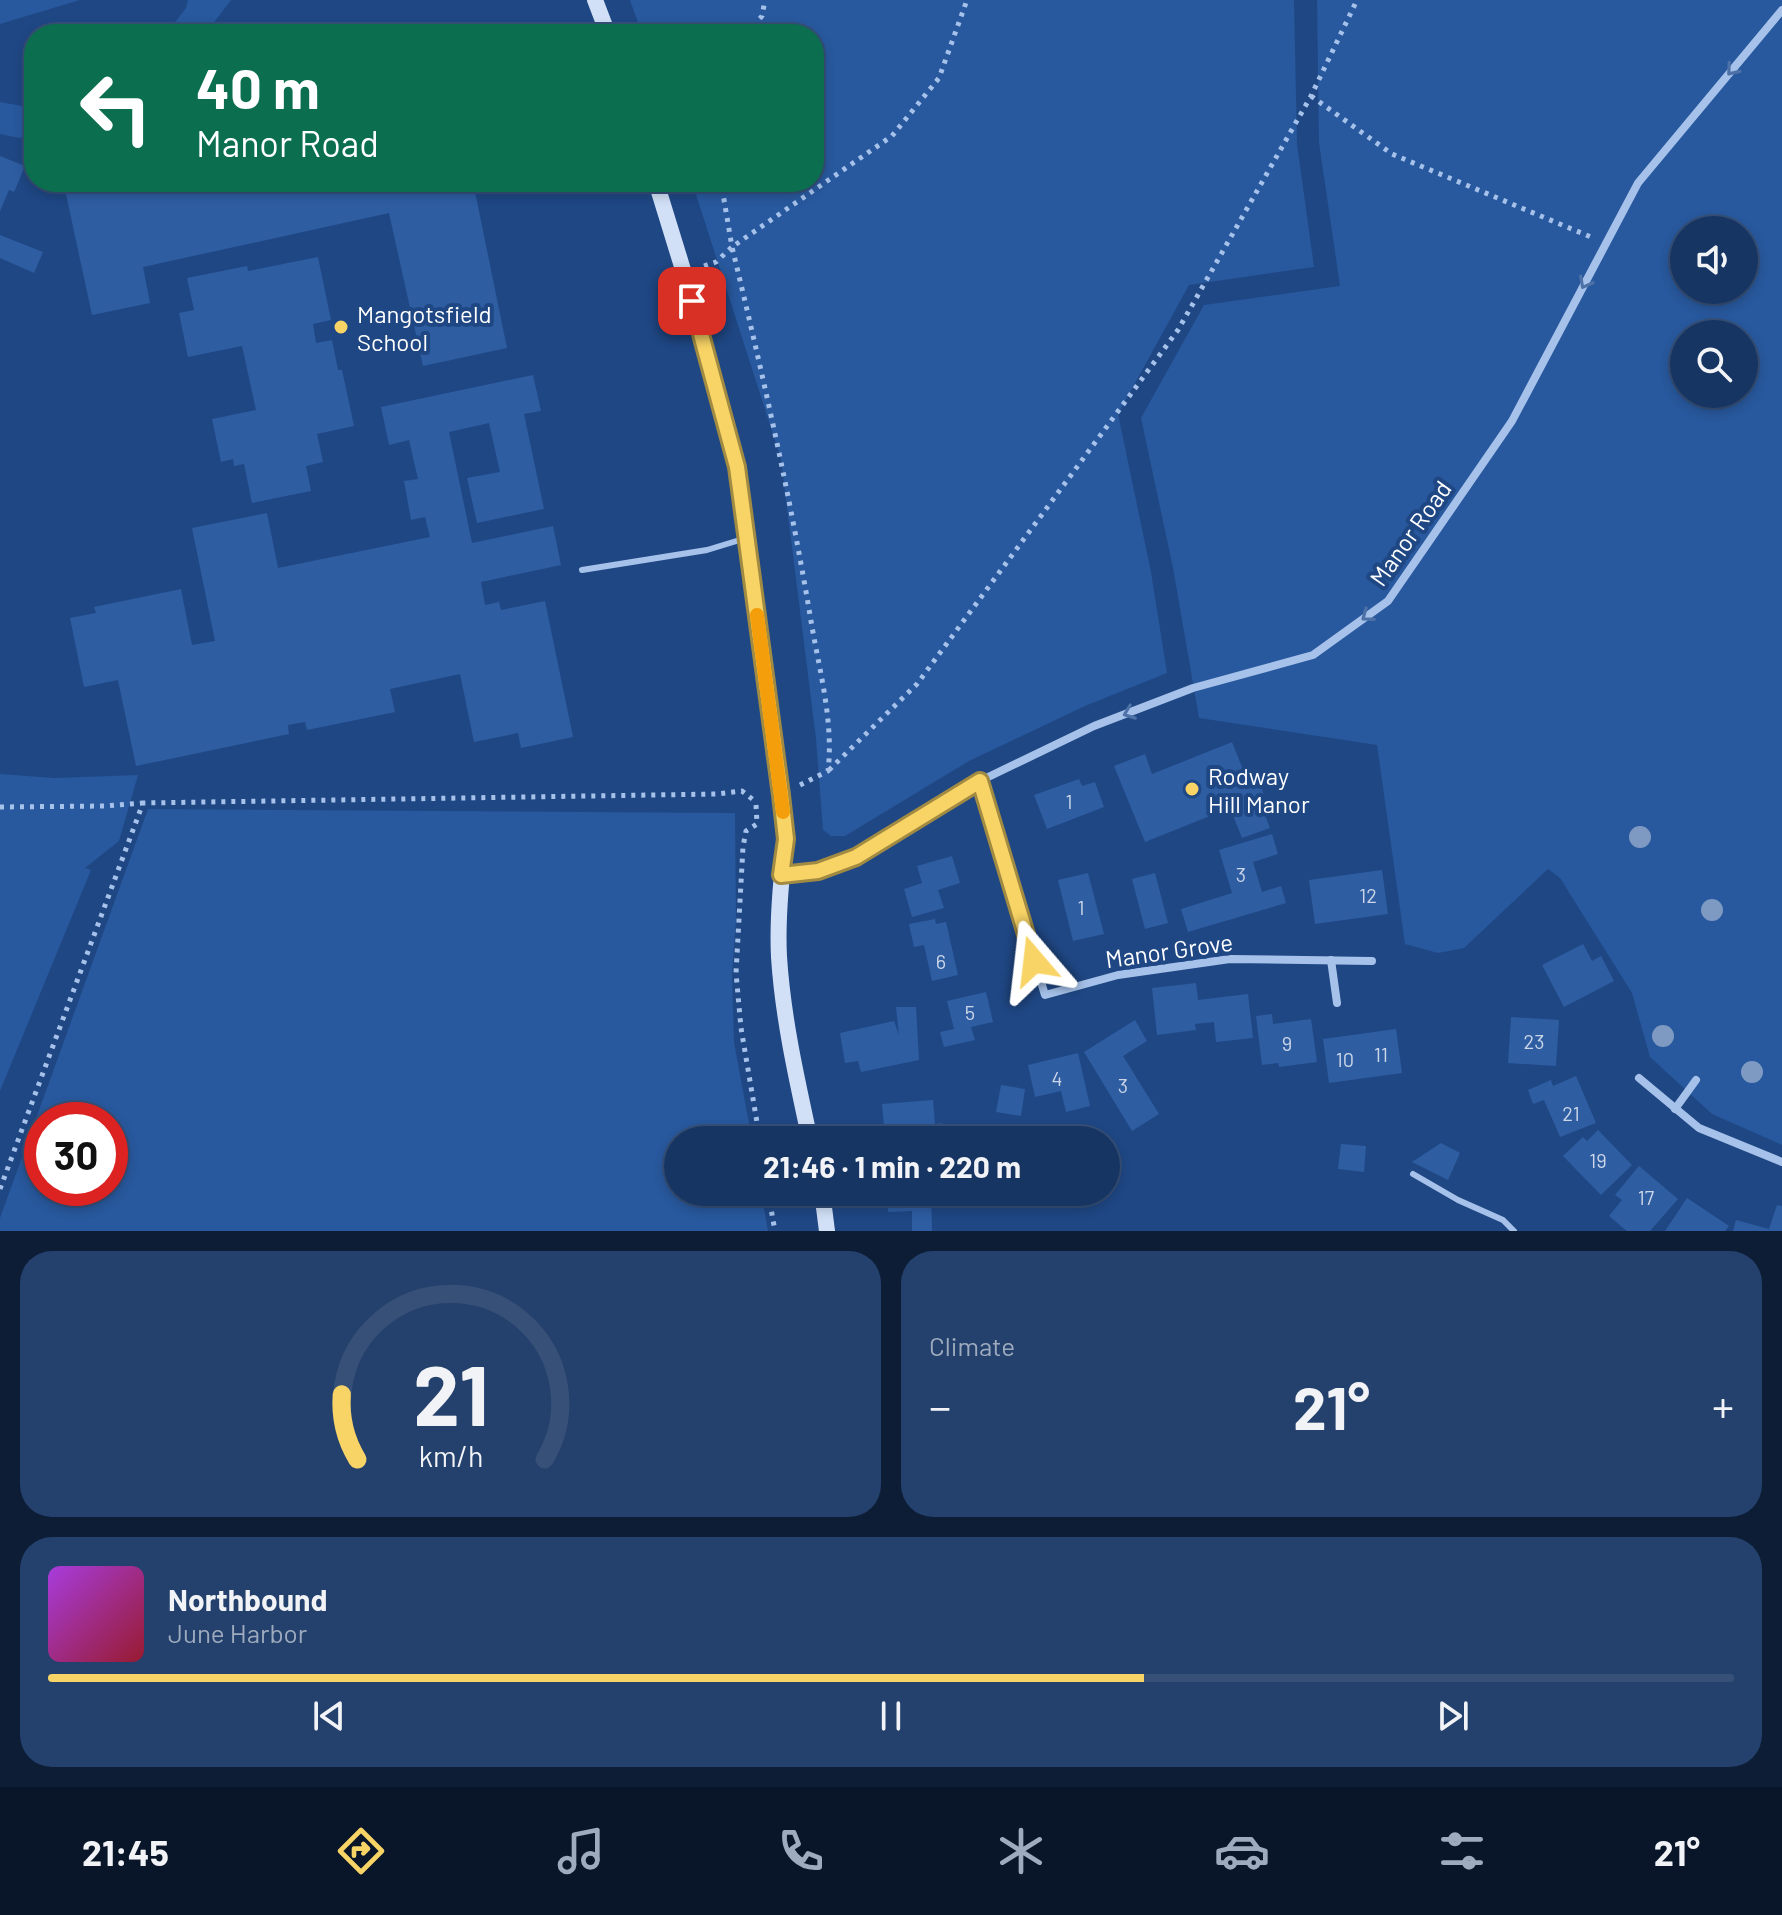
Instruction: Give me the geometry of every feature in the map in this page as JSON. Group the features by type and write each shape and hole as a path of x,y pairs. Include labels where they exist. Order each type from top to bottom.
{"street":[{"path":"595,0 604,24"},
{"name":"Manor Road","path":"781,875 818,871 856,857 980,781 1094,726 1193,688 1313,655 1388,601 1512,421 1638,183 1782,10"},
{"path":"659,192 737,467 786,839 781,875 779,955 790,1051 807,1126"},
{"name":"Manor Grove","path":"980,781 1045,995 1118,975 1230,959 1372,961"},
{"path":"1331,960 1337,1003"},
{"path":"1639,1078 1699,1128 1782,1162"},
{"path":"1675,1109 1696,1080"},
{"path":"824,1206 827,1231"}],"lane":[{"path":"582,570 707,550 747,538"},
{"path":"1413,1174 1458,1200 1503,1220 1514,1231"}],"path":[{"path":"755,24 762,16 765,0"},
{"path":"824,183 892,136 939,78 967,0"},
{"path":"828,771 917,684 1178,330 1311,96 1357,0"},
{"path":"1311,96 1392,154 1606,243"},
{"path":"723,192 732,247"},
{"path":"684,273 716,262 732,247 811,192"},
{"path":"0,807 716,794 742,791 756,802"},
{"path":"0,1189 143,803"},
{"path":"771,1206 775,1231"}],"shaded area":[{"path":"0,0 80,0 0,24"},
{"path":"188,0 231,0 213,24 174,24"},
{"path":"630,0 1294,0 1297,144 1314,267 1189,285 1118,414 1151,572 1167,673 1085,706 969,761 845,836 831,836 823,830 816,739 781,459 695,192 824,192 824,24 638,24"},
{"path":"1317,0 1782,0 1782,1145 1712,1114 1650,1057 1632,993 1560,878 1548,869 1464,948 1438,953 1405,944 1377,745 1199,718 1173,568 1141,418 1204,305 1340,286 1319,143"},
{"path":"0,102 24,106 24,137 0,134"},
{"path":"0,774 54,778 138,775 119,841 85,868 91,870 0,1091"},
{"path":"148,809 735,813 734,1042 749,1126 664,1126 664,1206 764,1206 768,1231 0,1231 0,1218 24,1152 24,1206 128,1206 128,1102 42,1102"}],"building":[{"path":"0,156 24,166 24,168 14,192 9,190 0,211"},
{"path":"475,192 507,348 423,366 389,213 143,267 150,303 92,315 66,194"},
{"path":"0,235 43,252 34,273 0,258"},
{"path":"318,257 331,320 313,324 316,343 332,340 354,426 317,434 323,462 306,466 311,491 252,503 244,464 234,466 233,459 221,462 212,419 256,410 242,346 188,357 179,313 194,310 187,278 247,266 248,271"},
{"path":"533,375 541,411 524,414 544,509 477,523 467,478 500,472 489,423 449,432 472,543 553,526 561,565 481,582 485,605 499,602 501,610 545,601 573,737 521,748 518,733 474,742 460,674 390,689 395,712 307,730 305,722 288,725 289,734 136,766 118,680 84,687 70,618 96,613 94,607 181,589 192,645 215,641 192,528 267,513 278,568 430,537 425,517 411,520 404,481 418,479 409,440 389,445 381,407"},
{"name":"Rodway Hill Manor","path":"1232,742 1248,782 1258,778 1264,795 1258,797 1270,828 1242,838 1230,808 1145,842 1114,766 1145,754 1152,774"},
{"path":"1079,779 1082,786 1095,782 1104,807 1047,829 1034,795"},
{"path":"1272,834 1278,854 1253,862 1262,892 1281,886 1286,903 1188,932 1181,909 1232,893 1219,850"},
{"path":"952,856 960,883 938,890 944,908 912,917 904,889 922,883 917,866"},
{"path":"1382,870 1388,914 1315,924 1309,880"},
{"path":"1088,873 1104,934 1073,941 1058,880"},
{"path":"1155,873 1168,923 1145,929 1132,879"},
{"path":"935,919 936,924 946,922 958,975 932,981 924,945 914,947 909,924"},
{"path":"1583,944 1592,961 1601,956 1614,981 1564,1007 1542,965"},
{"path":"1196,983 1198,1000 1248,994 1253,1038 1216,1042 1214,1022 1195,1024 1196,1030 1157,1035 1152,988"},
{"path":"986,992 993,1022 971,1027 975,1040 944,1047 940,1032 954,1029 947,1001"},
{"path":"896,1007 916,1007 919,1060 861,1072 858,1061 845,1063 840,1033 894,1021 899,1035"},
{"path":"1272,1014 1273,1024 1311,1019 1317,1062 1279,1067 1278,1063 1262,1065 1256,1016"},
{"path":"1511,1017 1559,1020 1556,1066 1508,1063"},
{"path":"1135,1020 1147,1041 1123,1056 1159,1114 1132,1131 1084,1052"},
{"path":"1396,1029 1402,1073 1329,1083 1323,1039"},
{"path":"1078,1053 1090,1106 1066,1112 1061,1091 1035,1097 1028,1065"},
{"path":"1576,1076 1596,1123 1560,1137 1544,1100 1533,1104 1528,1090 1551,1080 1553,1086"},
{"path":"1001,1085 1025,1089 1021,1116 996,1112"},
{"path":"933,1100 935,1124 942,1123 942,1126 884,1126 882,1104"},
{"path":"1598,1130 1632,1165 1601,1195 1563,1156 1583,1137 1587,1141"},
{"path":"1441,1143 1460,1153 1448,1180 1412,1162"},
{"path":"1341,1144 1366,1146 1364,1172 1338,1169"},
{"path":"1639,1166 1678,1199 1650,1231 1627,1231 1609,1216 1622,1200 1615,1195"},
{"path":"1687,1198 1729,1226 1725,1231 1665,1231"},
{"path":"1777,1205 1782,1206 1782,1231 1733,1231 1736,1220 1769,1229"},
{"path":"888,1206 931,1206 932,1231 912,1231 912,1211 888,1212"}],"slow traffic":[{"path":"757,615 783,812"}],"place":[{"name":"Mangotsfield School","path":"341,327"},
{"name":"Rodway Hill Manor","path":"1192,789"}],"route":[{"path":"692,301 737,467 786,839 781,875 818,871 856,857 980,781 1034,961"}]}
